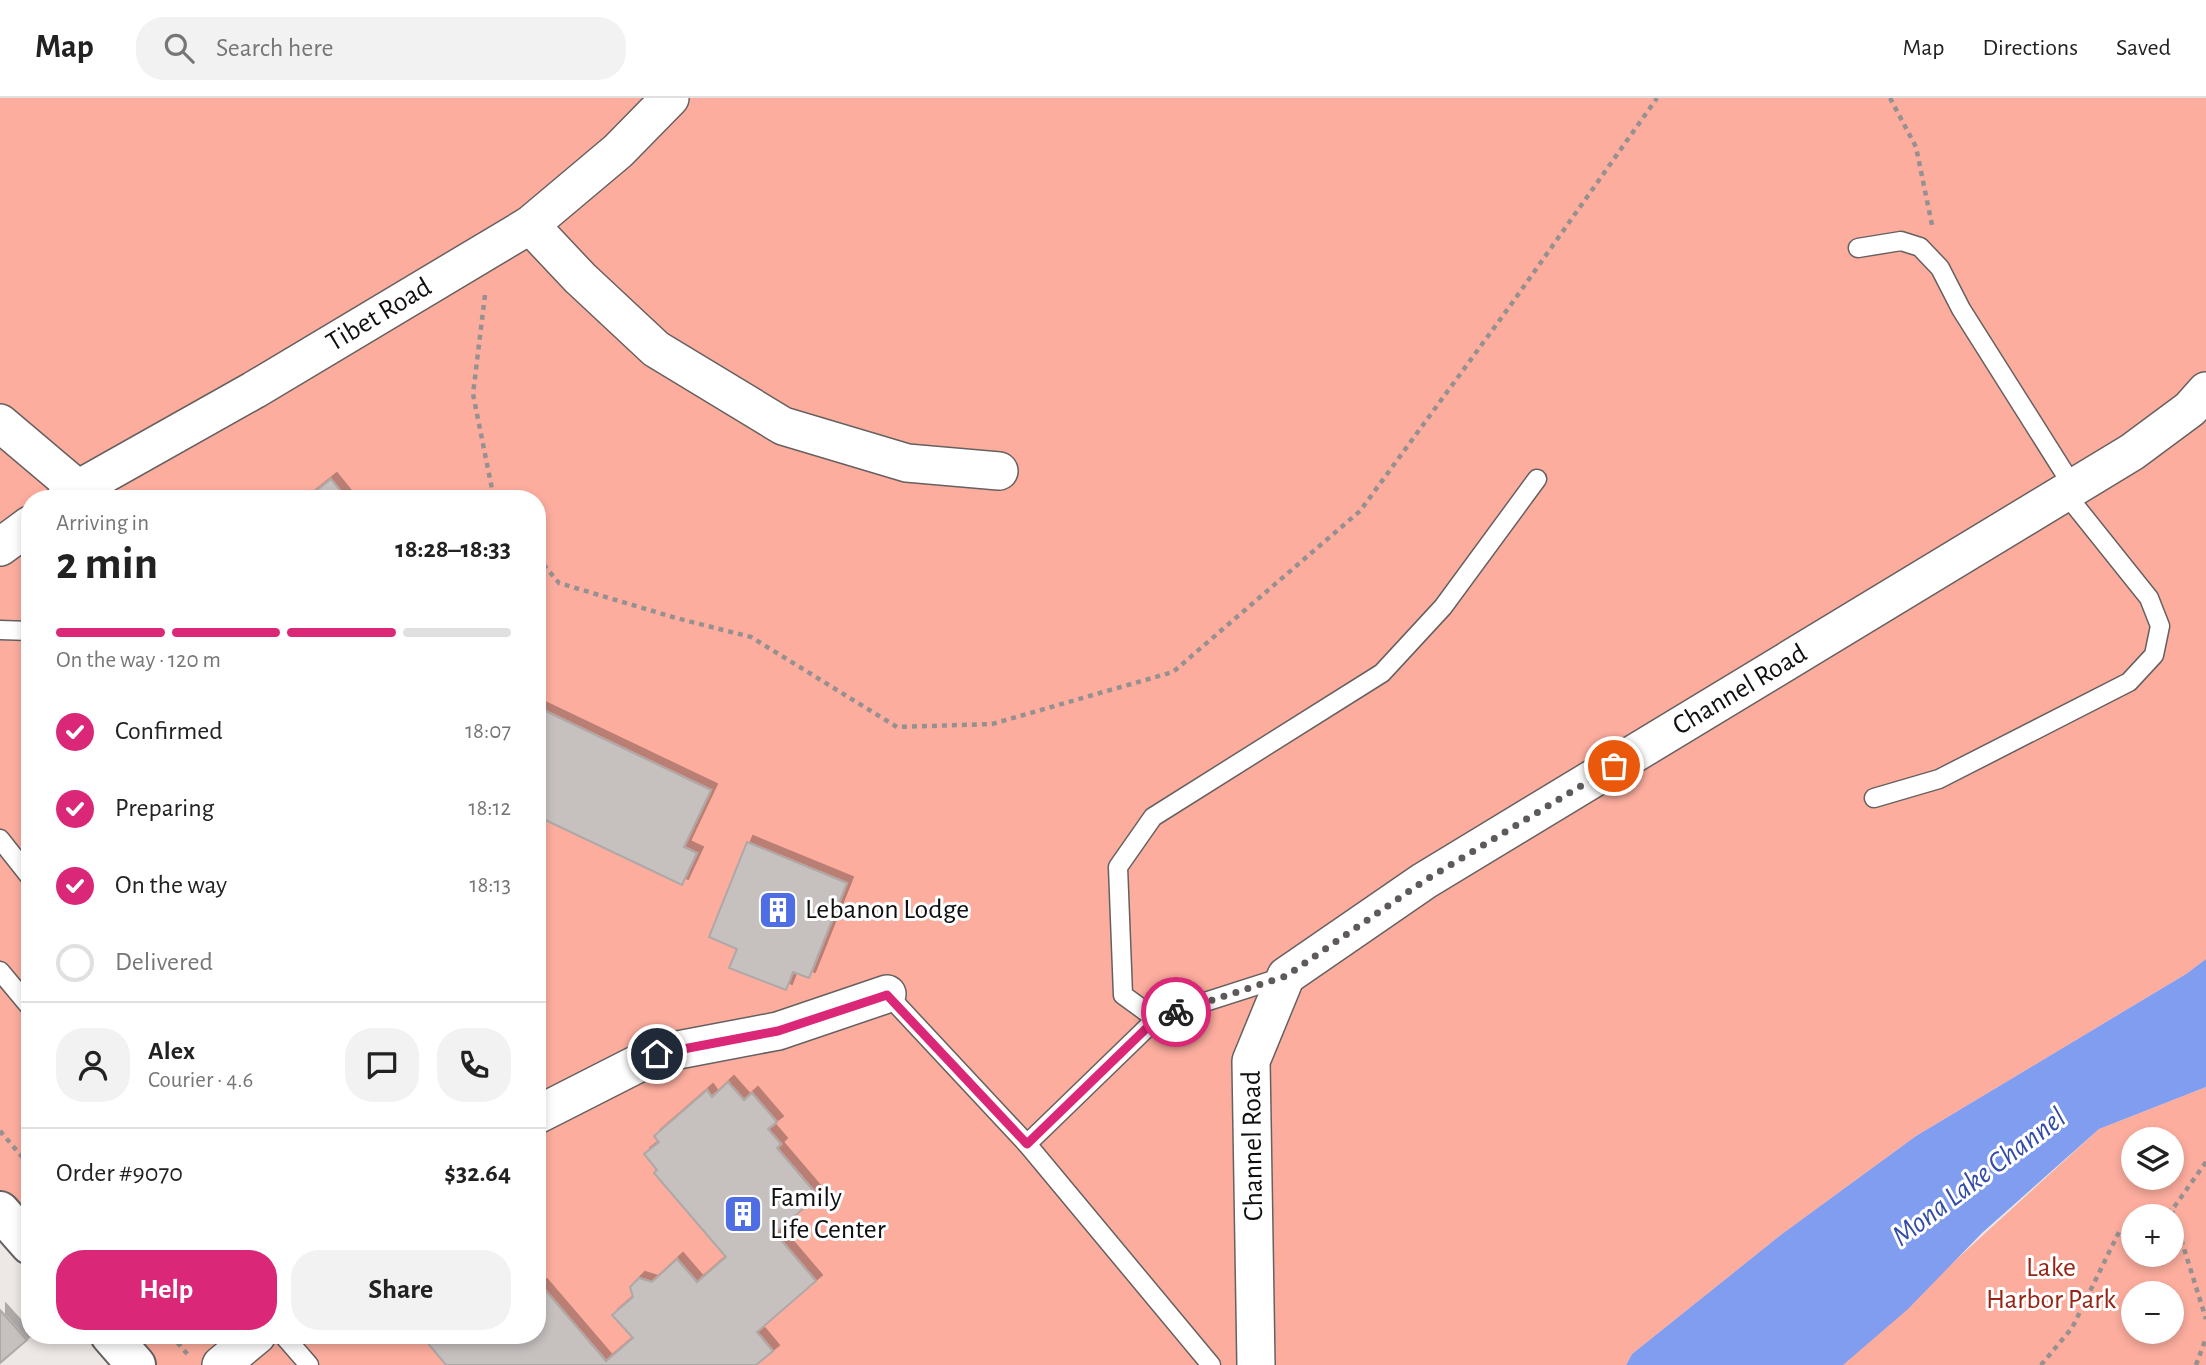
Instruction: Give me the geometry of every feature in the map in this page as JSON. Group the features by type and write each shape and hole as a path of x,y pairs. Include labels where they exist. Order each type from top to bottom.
{"street":[{"name":"Tibet Road","path":"86,490 530,225 618,150 670,98"},
{"path":"530,225 580,278 656,349 783,426 907,463 999,471"},
{"name":"Channel Road","path":"1256,1365 1251,1061 1286,976 1424,881 2132,452 2190,409 2206,391"},
{"path":"0,423 73,490"},
{"path":"0,547 21,532"},
{"path":"546,1110 657,1054 778,1031 887,995"},
{"path":"0,1211 21,1235"},
{"path":"118,1344 136,1365"},
{"path":"221,1365 246,1344"}],"lane":[{"path":"1858,248 1877,243 1900,242 1920,247 1940,268 1961,309 2069,490 2149,598 2160,626 2154,655 2129,682 1939,779 1874,799"},
{"path":"1156,1019 1123,995 1118,867 1153,817 1382,673 1444,607 1537,479"},
{"path":"0,630 21,631"},
{"path":"0,839 21,866"},
{"path":"0,971 21,996"},
{"path":"1027,1144 1156,1019 1286,976"},
{"path":"887,995 1027,1144 1211,1365"},
{"path":"291,1344 309,1365"}],"path":[{"path":"546,568 559,583 676,618 751,636 897,727 992,724 1173,672 1360,511 1657,98"},
{"path":"1890,98 1916,147 1940,268"},
{"path":"491,248 473,394 492,490"},
{"path":"0,1131 21,1156"},
{"path":"2176,1204 2206,1162"},
{"path":"2041,1365 2072,1328 2121,1230"},
{"path":"2184,1249 2206,1320"},
{"path":"2196,1365 2206,1338"},
{"path":"178,1344 196,1365"}],"green space":[{"path":"0,98 2206,98 2206,959 2186,974 1916,1136 1782,1234 1632,1354 1626,1365 138,1365 120,1344 546,1344 546,490 21,490 21,1227 0,1203"},
{"name":"Lake Harbor Park","path":"2206,1087 2206,1365 1841,1365 2099,1129"}],"water":[{"name":"Mona Lake Channel","path":"2206,959 2206,1087 2099,1129 1982,1233 1908,1309 1843,1365 1626,1365 1632,1354 1782,1234 1916,1136 2186,974"}],"building":[{"path":"331,479 340,490 317,490"},
{"path":"546,711 711,790 684,847 697,853 682,885 546,820"},
{"name":"Lebanon Lodge","path":"747,842 847,883 809,978 793,972 786,990 729,968 737,949 709,937"},
{"name":"Family Life Center","path":"728,1082 744,1100 752,1093 777,1122 768,1129 781,1144 777,1148 818,1196 775,1233 816,1281 757,1332 773,1351 756,1365 446,1365 428,1344 546,1344 546,1291 606,1361 633,1338 612,1315 633,1297 630,1287 639,1278 652,1282 677,1259 697,1282 726,1257 654,1173 657,1170 644,1154 659,1142 654,1136 707,1090 712,1097"},
{"path":"0,1310 21,1333 22,1344 0,1363"}],"way so far":[{"path":"1176,1012 1286,976 1424,881 1614,766"}],"place":[{"name":"Lebanon Lodge","path":"778,910"},
{"name":"Family Life Center","path":"743,1214"}],"route":[{"path":"657,1054 778,1031 887,995 1027,1144 1158,1017 1176,1012"}]}
